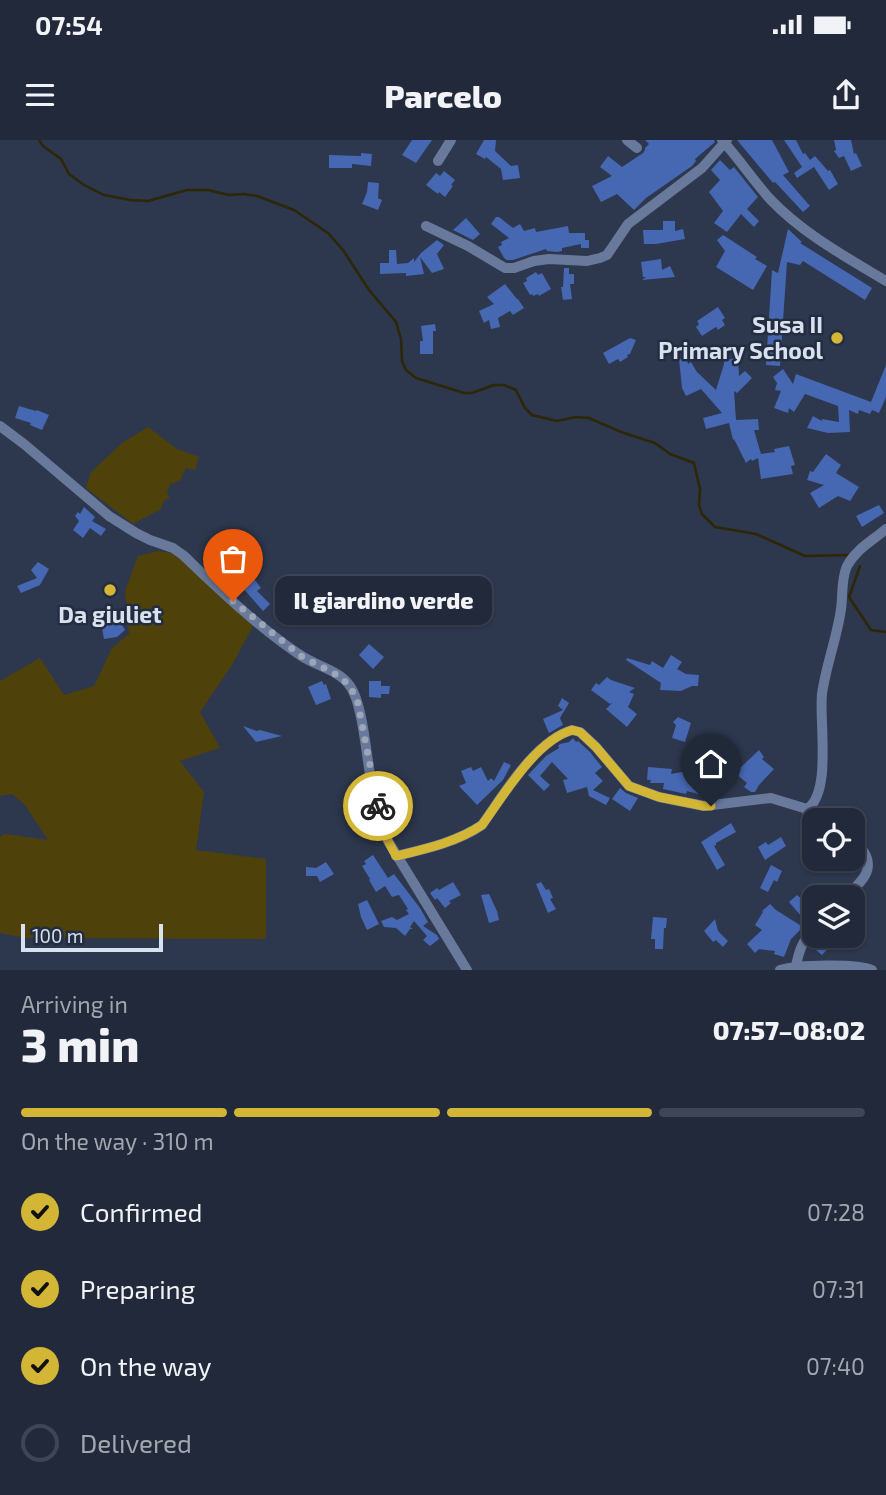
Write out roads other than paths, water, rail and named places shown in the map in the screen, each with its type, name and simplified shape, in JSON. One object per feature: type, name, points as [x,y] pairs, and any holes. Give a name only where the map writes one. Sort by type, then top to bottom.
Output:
[{"type":"street","points":[[438,162],[451,140]]},
{"type":"street","points":[[627,140],[638,148]]},
{"type":"street","points":[[426,226],[505,268],[548,259],[587,261],[600,258],[607,255],[628,224],[702,168],[724,141],[769,198],[788,216],[886,281]]},
{"type":"street","points":[[0,426],[109,516],[136,533],[173,548],[183,555],[271,633],[301,656],[339,676],[349,685],[357,699],[370,774],[388,841],[467,970]]},
{"type":"street","points":[[809,808],[814,802],[822,777],[822,690],[841,610],[844,575],[849,562],[861,547],[886,529]]},
{"type":"street","points":[[396,856],[457,838],[482,825],[533,756],[556,737],[572,730],[580,732],[596,747],[629,786],[659,797],[704,806],[771,798],[804,808]]},
{"type":"street","points":[[859,885],[867,873],[868,859],[865,853]]},
{"type":"street","points":[[796,966],[802,943]]},
{"type":"street","points":[[780,970],[796,966],[861,967],[872,970]]},
{"type":"waterway","points":[[39,140],[61,159],[69,174],[104,195],[148,201],[187,190],[208,190],[229,195],[257,196],[294,210],[328,233],[396,322],[401,339],[402,361],[406,370],[416,378],[464,393],[504,385],[516,390],[525,408],[532,415],[557,421],[576,417],[589,418],[655,443],[670,454],[694,463],[700,489],[699,505],[702,514],[715,527],[756,534],[805,556],[850,555]]},
{"type":"waterway","points":[[860,566],[849,597],[871,630],[886,632]]},
{"type":"place","name":"Susa II Primary School","points":[[837,338]]},
{"type":"place","name":"Da giuliet","points":[[110,590]]},
{"type":"place","name":"Il giardino verde","points":[[233,601]]}]
